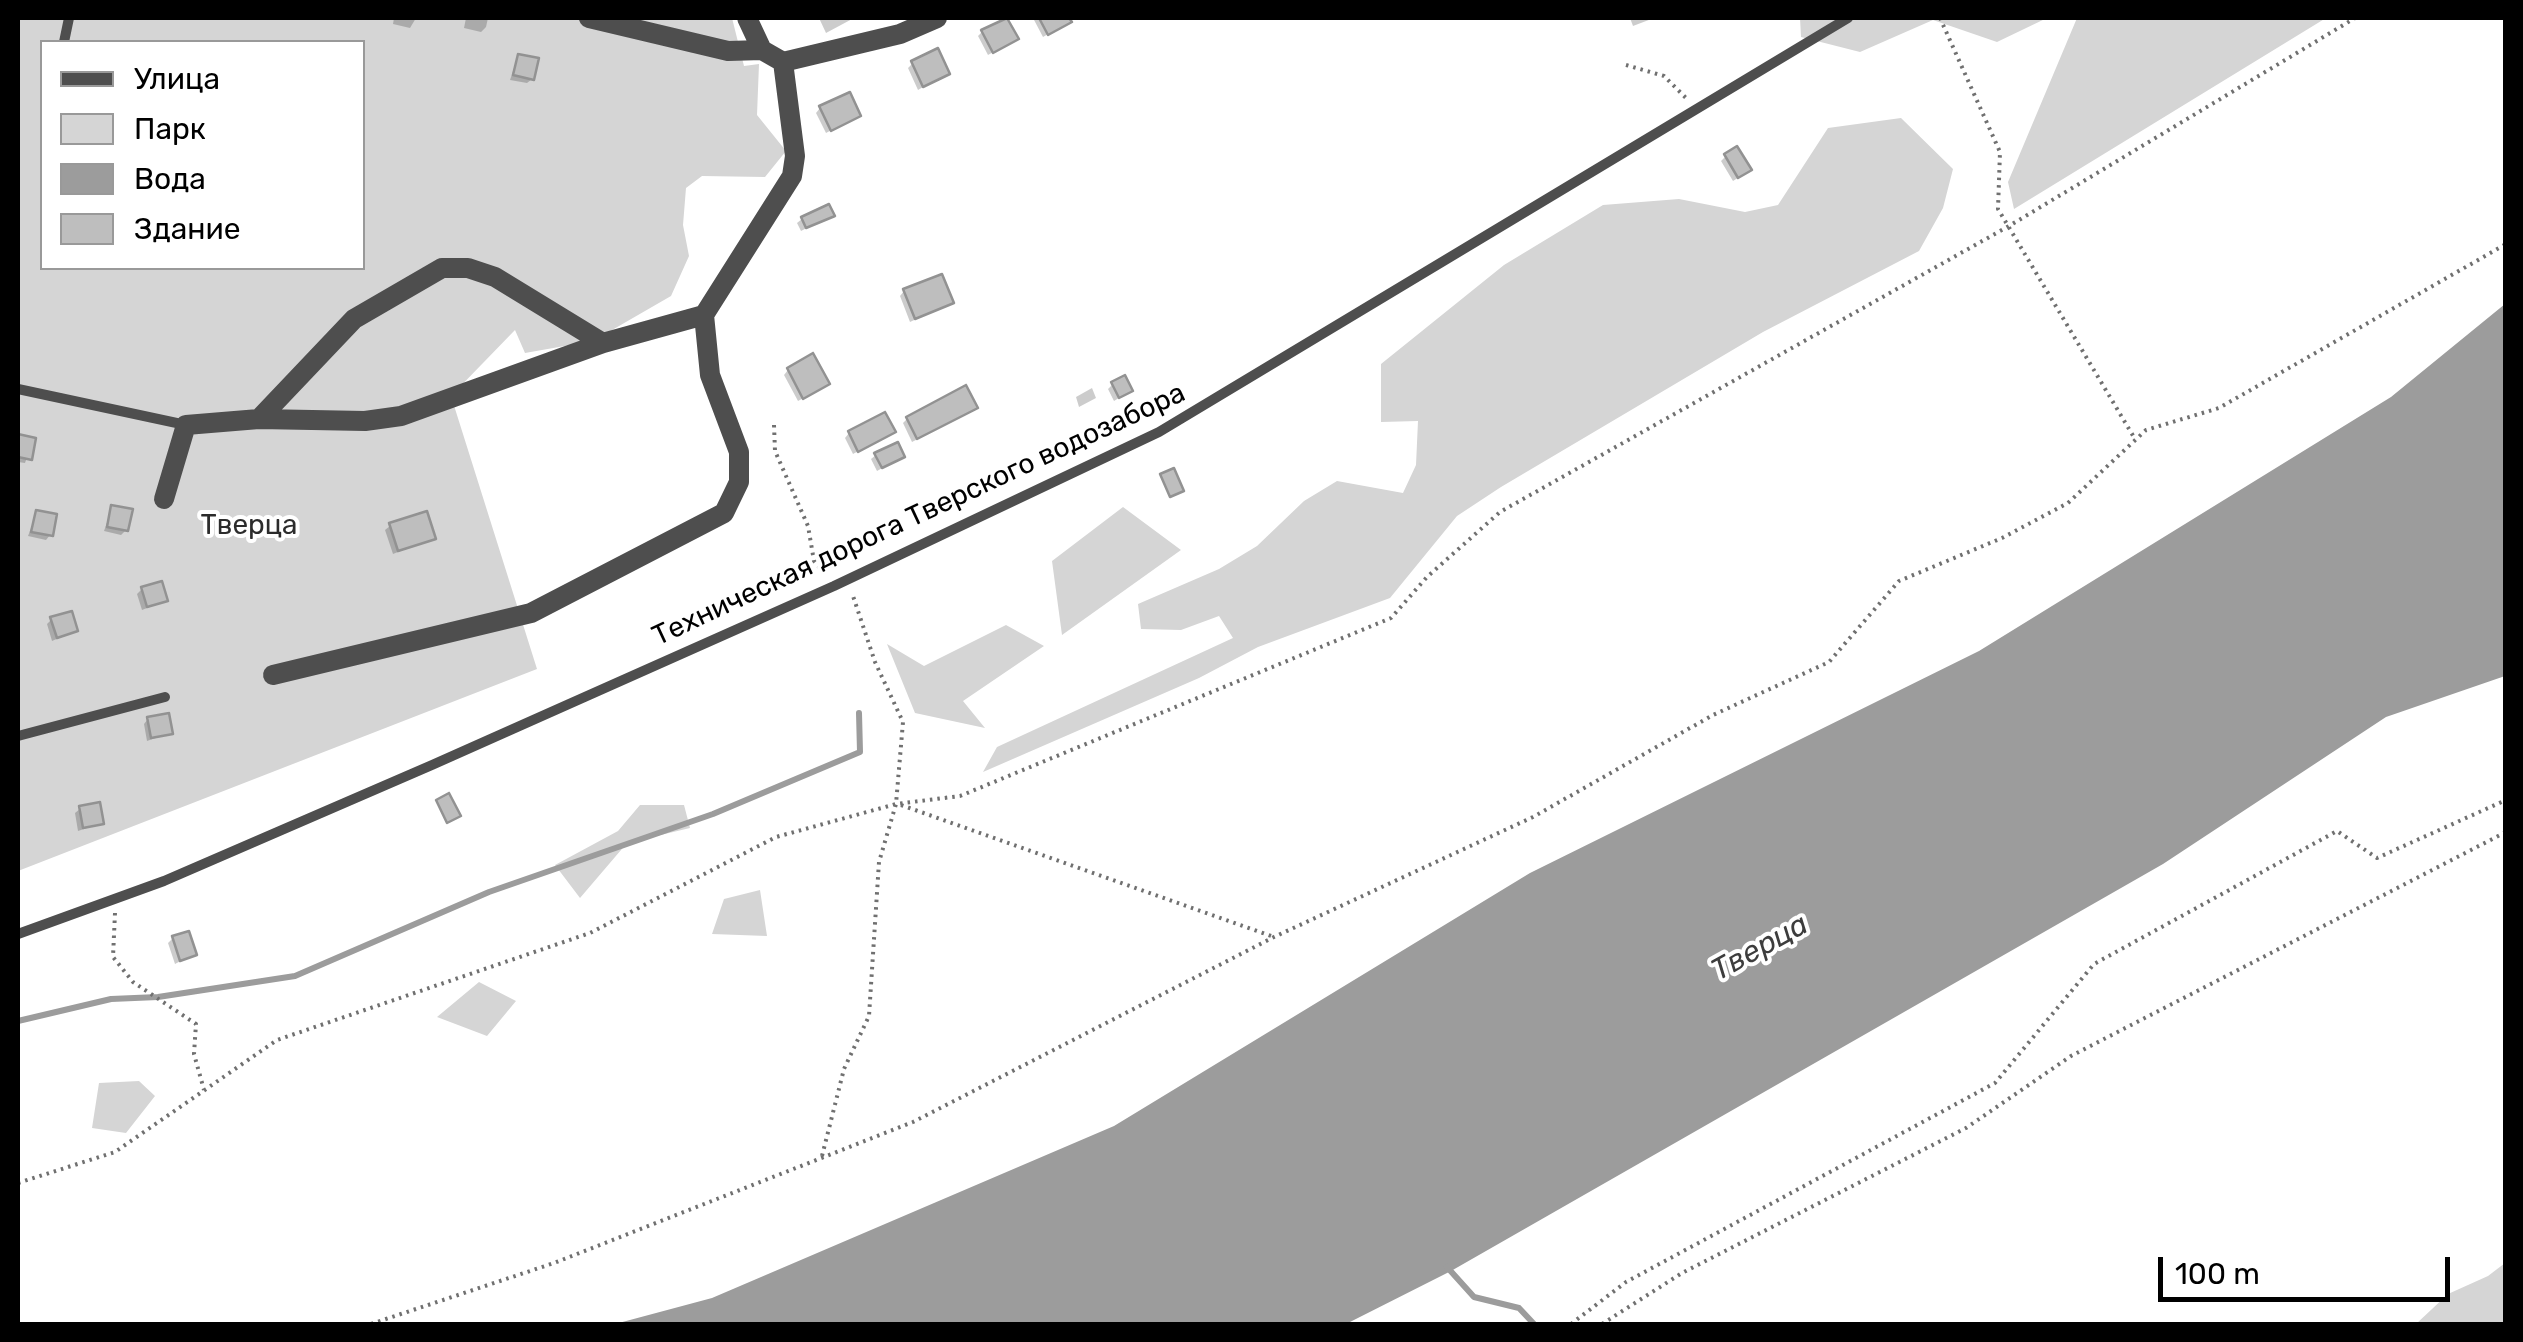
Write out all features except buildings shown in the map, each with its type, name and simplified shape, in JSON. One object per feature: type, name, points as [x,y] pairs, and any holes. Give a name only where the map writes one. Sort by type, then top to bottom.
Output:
[{"type":"street","points":[[589,18],[728,51],[762,50],[783,62],[900,34],[937,18]]},
{"type":"street","points":[[747,18],[762,50]]},
{"type":"street","points":[[272,675],[531,613],[724,513],[740,482],[739,452],[710,374],[704,315],[792,176],[796,156],[783,62]]},
{"type":"street","points":[[259,419],[354,319],[442,268],[456,266],[495,277],[603,343]]},
{"type":"street","points":[[164,499],[186,425],[259,419],[365,421],[400,416],[603,343],[704,315]]},
{"type":"lane","name":"Техническая дорога Тверского водозабора","points":[[18,934],[116,899],[834,586],[1159,432],[1848,18]]},
{"type":"lane","points":[[18,389],[186,425]]},
{"type":"lane","points":[[18,736],[165,697]]},
{"type":"path","points":[[1940,18],[2000,152],[1998,209],[2135,439]]},
{"type":"path","points":[[18,1183],[114,1152],[277,1040],[590,932],[776,837],[896,804],[960,796],[1391,618],[1427,577],[1500,512],[2009,226],[2355,18]]},
{"type":"path","points":[[1626,65],[1664,76],[1696,109]]},
{"type":"path","points":[[371,1324],[554,1264],[913,1122],[1274,937],[1532,817],[1713,715],[1829,662],[1899,581],[2002,538],[2068,503],[2146,430],[2220,408],[2506,244]]},
{"type":"path","points":[[774,426],[775,451],[808,526],[814,562],[834,586]]},
{"type":"path","points":[[821,1158],[844,1070],[869,1016],[879,862],[896,804],[903,722],[856,614],[849,578]]},
{"type":"path","points":[[1571,1324],[1626,1282],[1994,1083],[2094,964],[2338,831],[2377,858],[2506,800]]},
{"type":"path","points":[[896,804],[1274,937]]},
{"type":"path","points":[[1602,1324],[1682,1273],[1966,1128],[2071,1056],[2506,832]]},
{"type":"path","points":[[116,899],[114,957],[134,982],[196,1024],[194,1054],[204,1090]]},
{"type":"green space","name":"Тверца","points":[[18,18],[732,18],[744,66],[759,64],[757,115],[786,151],[765,177],[702,176],[686,188],[683,225],[689,256],[671,296],[593,341],[525,353],[515,330],[451,396],[537,669],[18,871]]},
{"type":"green space","points":[[1800,18],[2047,18],[1997,42],[1933,20],[1860,52],[1801,37]]},
{"type":"green space","points":[[2077,18],[2326,18],[2014,209],[2008,182]]},
{"type":"green space","points":[[1901,118],[1953,169],[1943,208],[1919,251],[1763,332],[1501,487],[1457,516],[1390,598],[1258,647],[1199,678],[983,772],[997,747],[1233,638],[1219,616],[1181,630],[1141,629],[1138,604],[1219,569],[1257,546],[1304,501],[1337,481],[1403,493],[1416,465],[1418,421],[1381,422],[1381,364],[1504,265],[1603,205],[1679,199],[1745,212],[1778,205],[1828,128]]},
{"type":"green space","points":[[1123,507],[1181,550],[1062,635],[1052,561]]},
{"type":"green space","points":[[1006,625],[1044,646],[963,701],[985,728],[915,713],[887,644],[924,666]]},
{"type":"green space","points":[[640,805],[684,805],[690,828],[627,843],[580,898],[555,865],[618,831]]},
{"type":"green space","points":[[760,890],[767,936],[712,934],[724,899]]},
{"type":"green space","points":[[479,982],[516,1001],[487,1036],[437,1017]]},
{"type":"green space","points":[[139,1081],[155,1096],[126,1133],[92,1128],[99,1083]]},
{"type":"green space","points":[[2505,1263],[2505,1324],[2416,1324],[2448,1294],[2488,1276]]},
{"type":"water","points":[[2505,304],[2505,676],[2386,717],[2163,864],[1451,1271],[1346,1324],[615,1324],[712,1298],[1114,1126],[1530,873],[1979,651],[2391,397]]},
{"type":"waterway","points":[[18,1021],[111,999],[158,997],[295,976],[489,892],[713,814],[860,752],[859,713]]},
{"type":"waterway","points":[[1447,1267],[1474,1297],[1519,1308],[1534,1324]]}]
